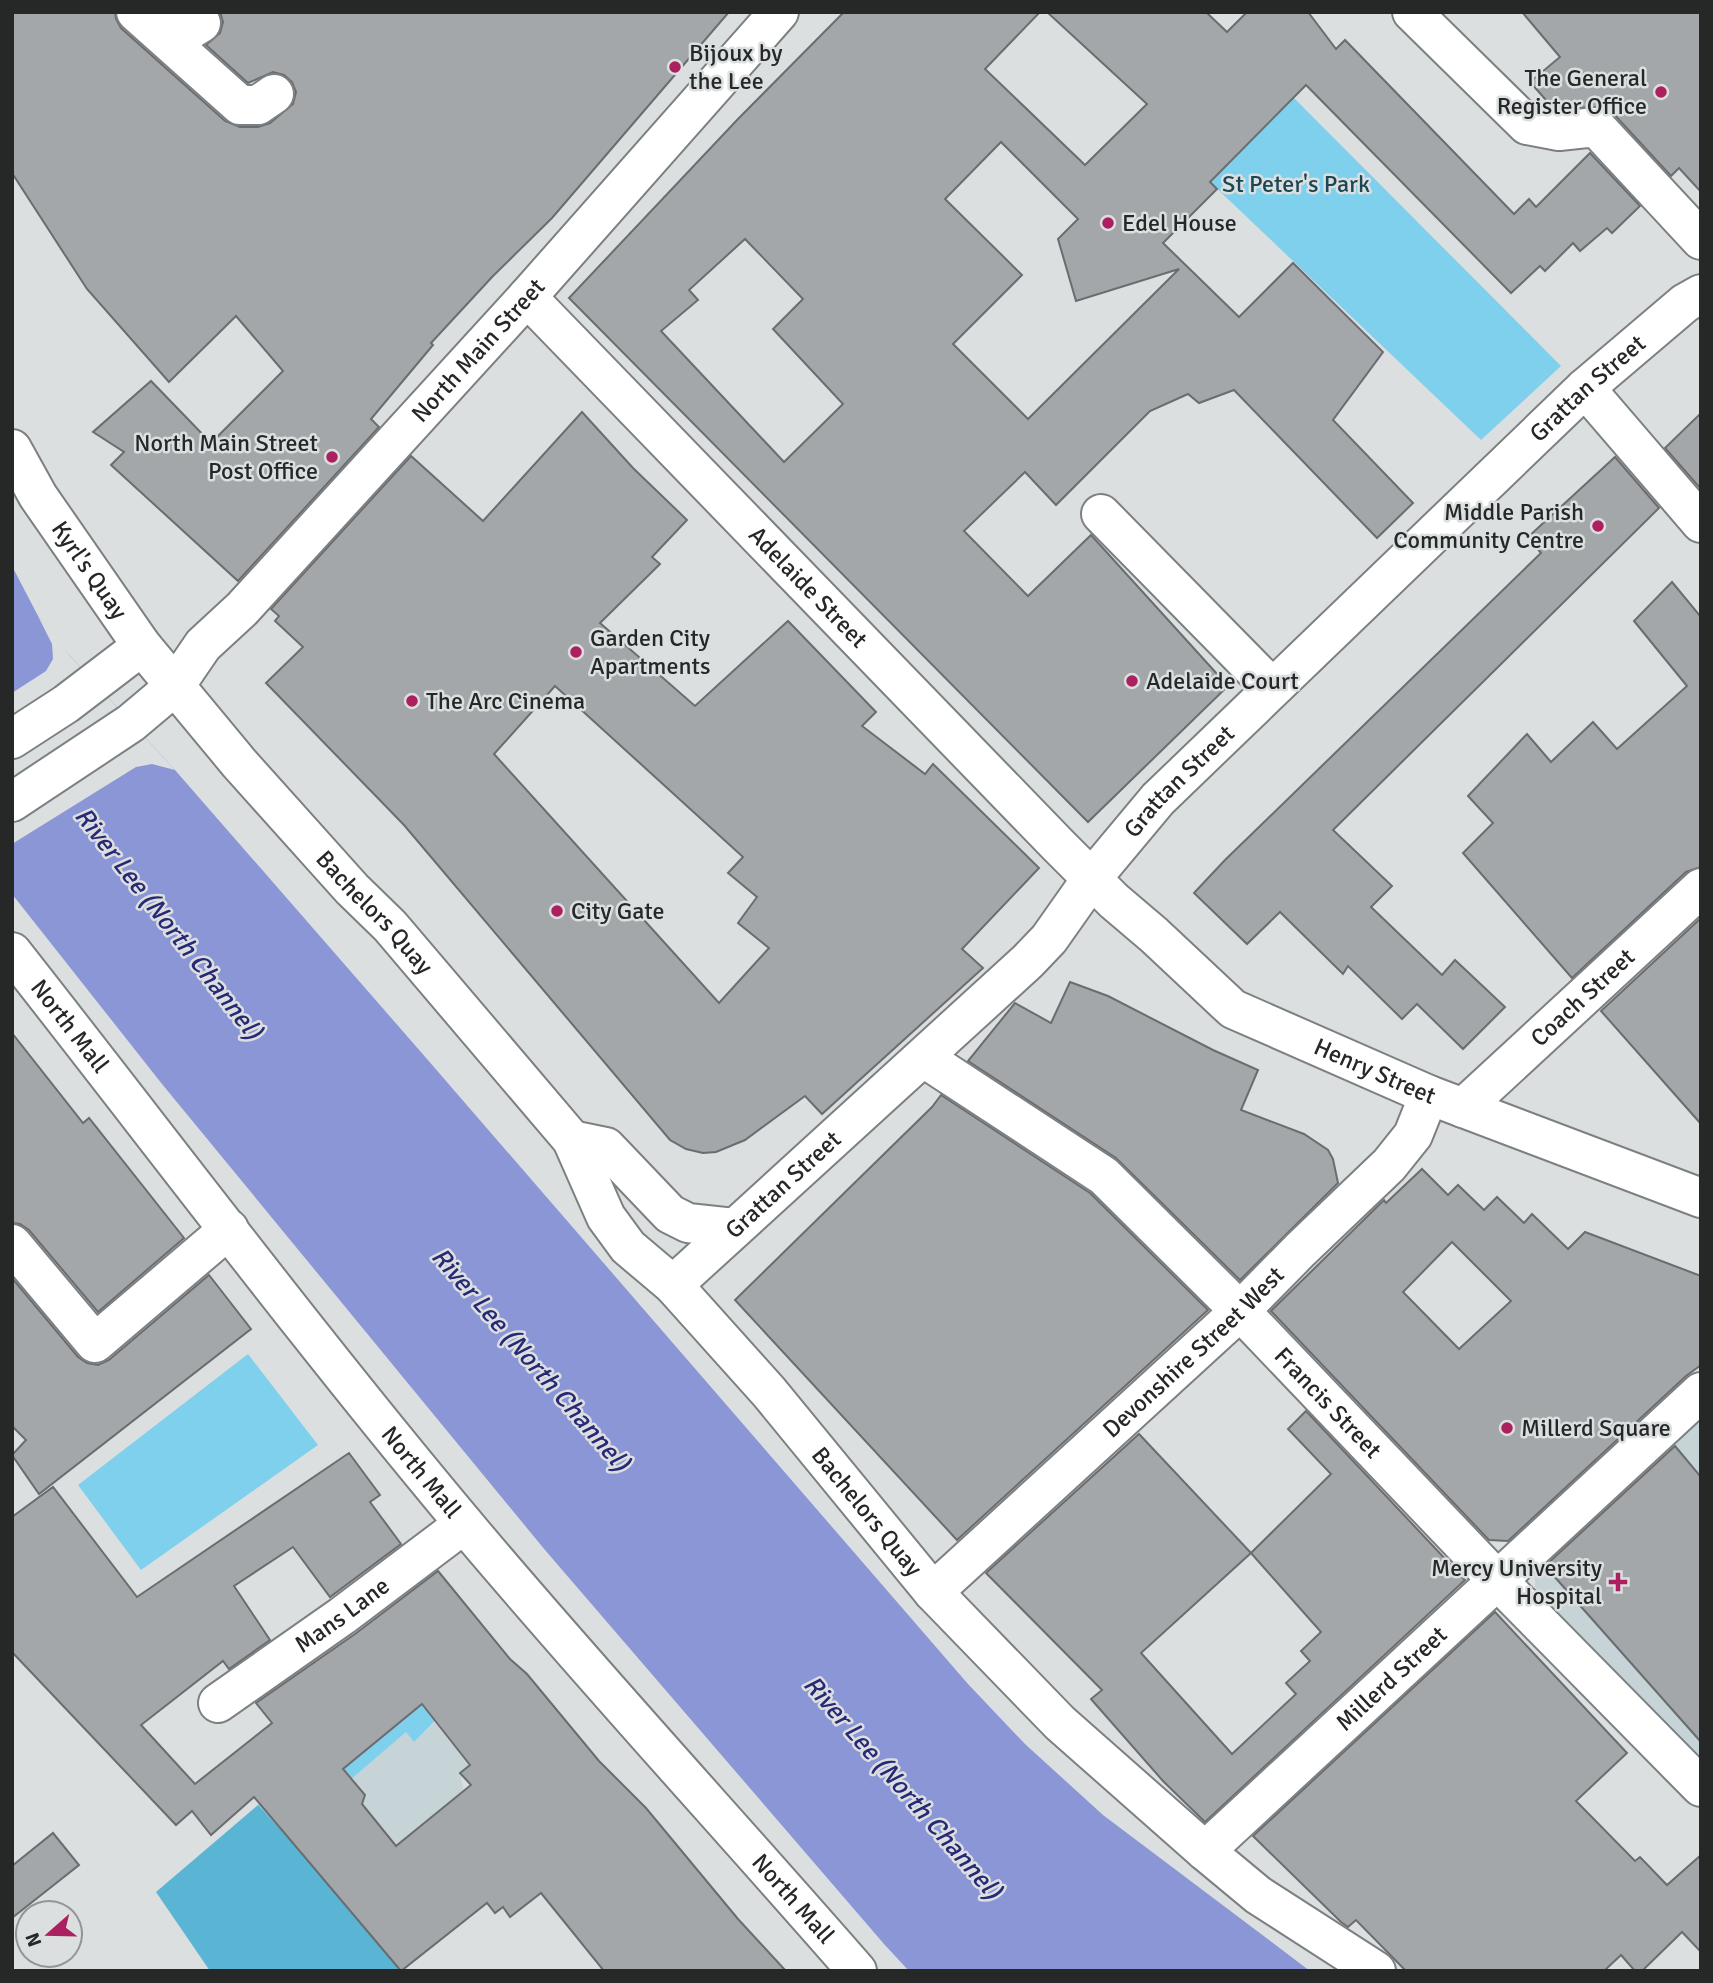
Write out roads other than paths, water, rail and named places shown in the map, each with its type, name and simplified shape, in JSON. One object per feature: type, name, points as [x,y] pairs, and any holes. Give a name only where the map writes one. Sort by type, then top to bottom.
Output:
[{"type":"street","points":[[136,12],[240,105],[258,104],[274,94]]},
{"type":"street","name":"North Main Street","points":[[12,802],[131,723],[175,686],[203,645],[242,609],[527,297],[779,12]]},
{"type":"street","points":[[1412,12],[1527,125],[1559,131],[1596,127],[1701,240]]},
{"type":"street","name":"Grattan Street","points":[[673,1285],[1012,976],[1049,939],[1092,878],[1158,799],[1272,688],[1585,387],[1685,303],[1701,294]]},
{"type":"street","name":"Adelaide Street","points":[[527,297],[1092,878]]},
{"type":"street","points":[[1585,387],[1701,523]]},
{"type":"street","name":"Kyrl's Quay","points":[[12,449],[38,496],[142,646],[175,686]]},
{"type":"street","points":[[1101,514],[1272,688]]},
{"type":"street","points":[[12,739],[66,704],[142,646]]},
{"type":"street","name":"Bachelors Quay","points":[[175,686],[239,763],[352,889],[390,926],[572,1140],[606,1217],[628,1247],[673,1285],[769,1392],[933,1591],[1060,1723],[1205,1851],[1258,1895],[1376,1971]]},
{"type":"street","name":"Henry Street","points":[[1092,878],[1233,1009],[1446,1102],[1701,1198]]},
{"type":"street","name":"Coach Street","points":[[1446,1102],[1701,888]]},
{"type":"street","name":"North Mall","points":[[12,952],[464,1524],[566,1644],[857,1971]]},
{"type":"street","name":"Francis Street","points":[[924,1058],[1104,1175],[1240,1311],[1497,1580],[1701,1787]]},
{"type":"street","name":"Devonshire Street West","points":[[933,1591],[1240,1311],[1404,1149],[1413,1135],[1446,1102]]},
{"type":"street","points":[[572,1140],[606,1147],[670,1214],[688,1223],[734,1228]]},
{"type":"street","points":[[12,1244],[95,1343],[229,1228]]},
{"type":"street","name":"Millerd Street","points":[[1205,1851],[1701,1392]]},
{"type":"street","name":"Mans Lane","points":[[218,1703],[342,1616],[464,1524]]},
{"type":"water","name":"River Lee (North Channel)","points":[[12,566],[37,614],[60,645],[175,770],[968,1684],[1025,1744],[1103,1815],[1310,1971],[909,1971],[884,1944],[545,1550],[162,1084],[12,894]]},
{"type":"place","name":"Bijoux by the Lee","points":[[675,67]]},
{"type":"place","name":"The General Register Office","points":[[1661,92]]},
{"type":"place","name":"Edel House","points":[[1108,223]]},
{"type":"place","name":"North Main Street Post Office","points":[[332,457]]},
{"type":"place","name":"Middle Parish Community Centre","points":[[1598,526]]},
{"type":"place","name":"Garden City Apartments","points":[[576,652]]},
{"type":"place","name":"Adelaide Court","points":[[1132,681]]},
{"type":"place","name":"The Arc Cinema","points":[[412,701]]},
{"type":"place","name":"City Gate","points":[[557,911]]},
{"type":"place","name":"Millerd Square","points":[[1507,1428]]},
{"type":"place","name":"Mercy University Hospital","points":[[1618,1582]]},
{"type":"park label","name":"St Peter's Park","points":[[1296,184]]}]
